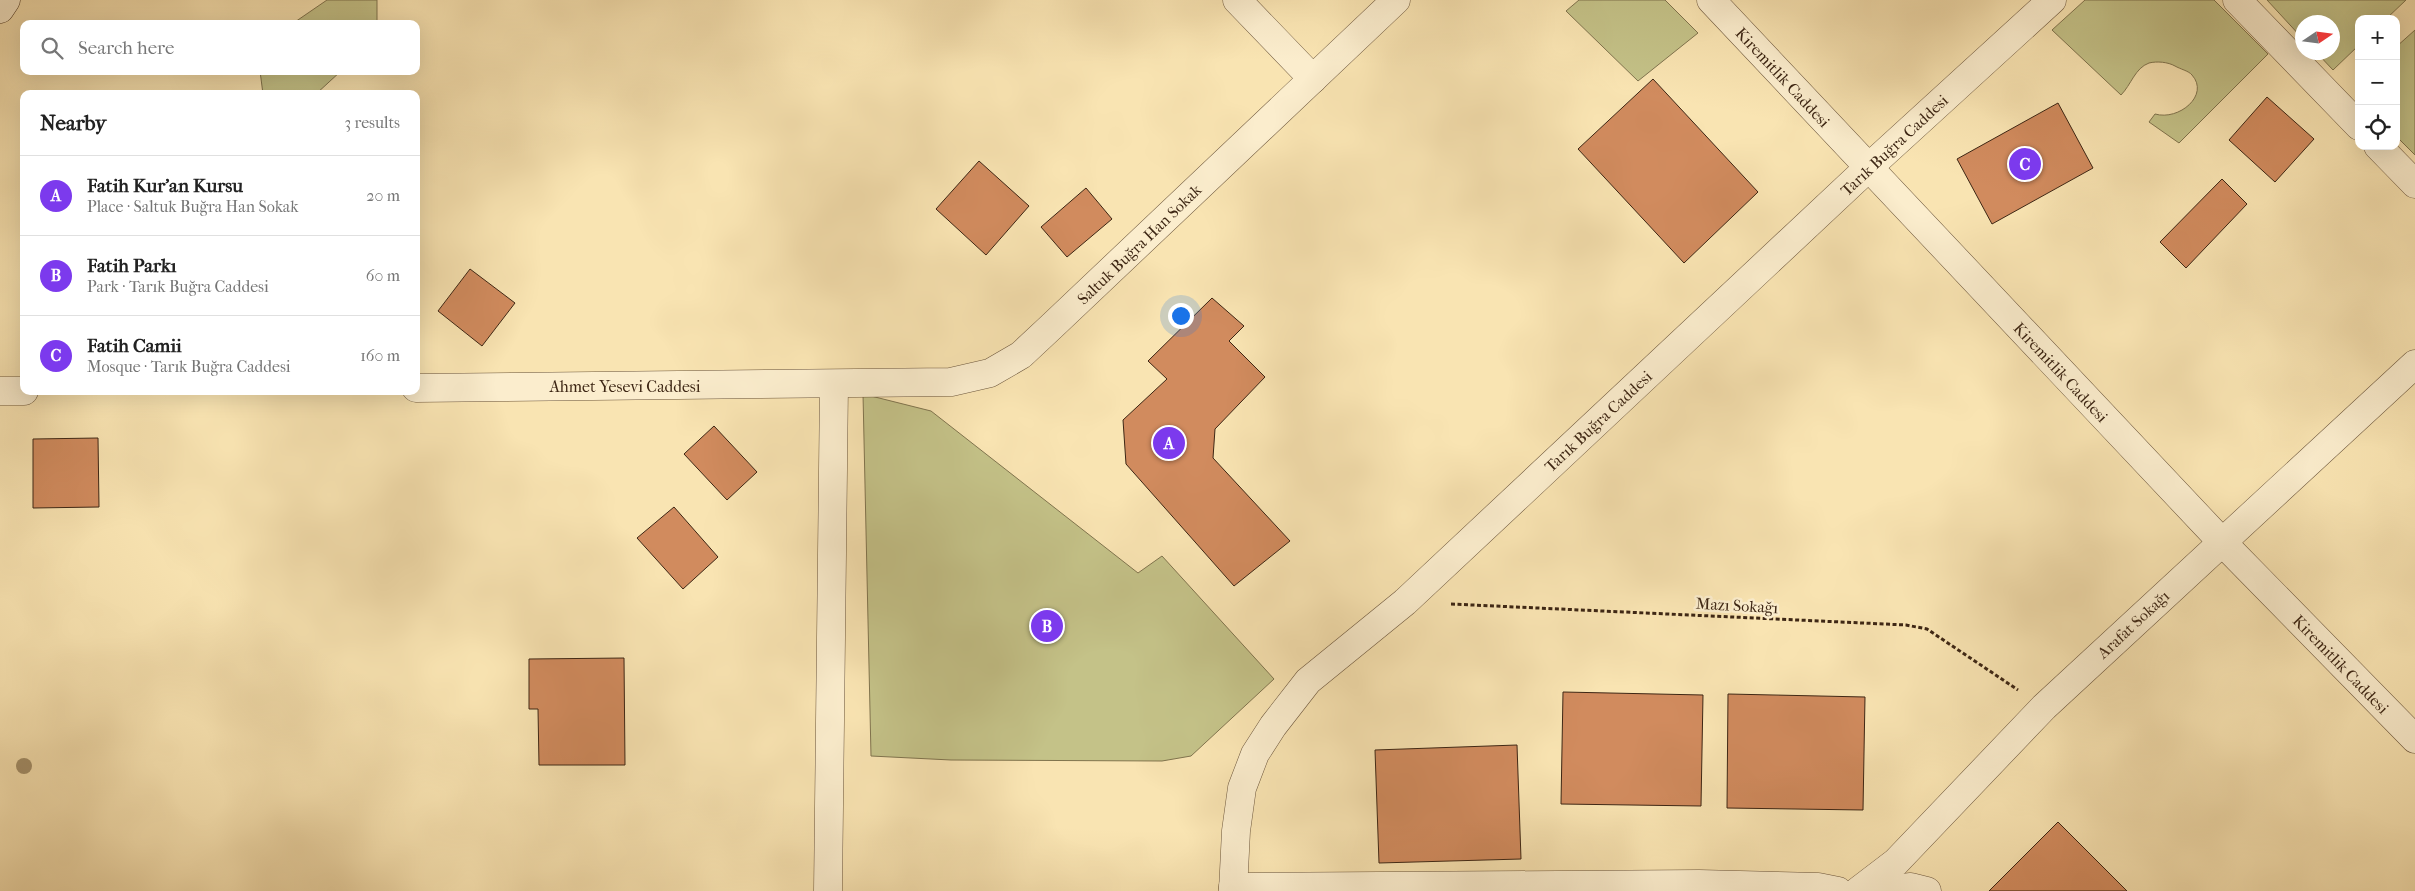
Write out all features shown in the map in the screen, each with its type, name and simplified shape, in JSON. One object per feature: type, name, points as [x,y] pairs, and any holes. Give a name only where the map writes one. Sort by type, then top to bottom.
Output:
[{"type":"street","points":[[0,9],[6,0]]},
{"type":"street","points":[[1237,0],[1313,79]]},
{"type":"street","name":"Saltuk Buğra Han Sokak","points":[[834,385],[951,382],[990,373],[1021,355],[1396,0]]},
{"type":"street","name":"Kiremitlik Caddesi","points":[[1711,0],[2222,542],[2415,739]]},
{"type":"street","name":"Tarık Buğra Caddesi","points":[[1233,889],[1236,831],[1242,788],[1255,754],[1273,726],[1308,681],[1405,602],[1868,168],[2052,0]]},
{"type":"street","points":[[2237,0],[2355,122]]},
{"type":"street","points":[[2382,150],[2415,184]]},
{"type":"street","name":"Arafat Sokağı","points":[[1858,891],[1896,862],[2044,707],[2415,364]]},
{"type":"street","points":[[828,891],[834,385]]},
{"type":"street","name":"Ahmet Yesevi Caddesi","points":[[420,388],[834,385]]},
{"type":"street","points":[[0,391],[20,390]]},
{"type":"street","points":[[1233,889],[1699,884],[1818,887],[1838,891]]},
{"type":"street","points":[[1879,891],[1911,887],[1927,891]]},
{"type":"path","name":"Mazı Sokağı","points":[[1405,602],[1906,625],[1927,629],[2044,707]]},
{"type":"shaded area","points":[[327,0],[377,0],[377,20],[298,20]]},
{"type":"shaded area","points":[[1579,0],[1665,0],[1698,33],[1638,81],[1566,11]]},
{"type":"shaded area","points":[[2085,0],[2214,0],[2268,54],[2179,143],[2149,122],[2155,114],[2173,114],[2189,105],[2195,98],[2197,91],[2197,83],[2192,75],[2169,64],[2149,63],[2140,69],[2121,95],[2052,30]]},
{"type":"shaded area","points":[[2267,0],[2406,0],[2390,15],[2355,15],[2355,49],[2333,70],[2324,60],[2340,60],[2340,15],[2295,15],[2295,30]]},
{"type":"shaded area","points":[[2415,30],[2415,155],[2400,140],[2400,43]]},
{"type":"shaded area","points":[[261,75],[337,75],[320,90],[262,90]]},
{"type":"shaded area","points":[[863,394],[931,411],[1138,573],[1162,556],[1274,679],[1191,756],[1162,761],[951,760],[871,756]]},
{"type":"building","points":[[1653,79],[1758,192],[1684,263],[1578,149]]},
{"type":"building","points":[[2267,97],[2314,139],[2275,182],[2229,140]]},
{"type":"building","points":[[2058,103],[2093,168],[1992,224],[1957,159]]},
{"type":"building","points":[[979,161],[1029,206],[986,255],[936,209]]},
{"type":"building","points":[[2222,179],[2247,204],[2186,268],[2160,242]]},
{"type":"building","points":[[1086,188],[1112,219],[1067,257],[1041,227]]},
{"type":"building","points":[[470,269],[515,303],[482,346],[438,311]]},
{"type":"building","points":[[1212,298],[1244,326],[1229,341],[1265,377],[1215,429],[1213,458],[1290,541],[1234,586],[1126,464],[1123,420],[1167,379],[1148,361]]},
{"type":"building","points":[[714,426],[757,472],[727,500],[684,454]]},
{"type":"building","points":[[98,438],[99,507],[33,508],[33,439]]},
{"type":"building","points":[[674,507],[718,557],[683,589],[637,538]]},
{"type":"building","points":[[624,658],[625,765],[539,765],[538,709],[529,709],[529,659]]},
{"type":"building","points":[[1563,692],[1703,695],[1701,806],[1561,804]]},
{"type":"building","points":[[1728,694],[1865,697],[1863,810],[1727,808]]},
{"type":"building","points":[[1517,745],[1521,859],[1379,863],[1375,750]]},
{"type":"building","points":[[2058,822],[2127,891],[1989,891]]},
{"type":"place","name":"Fatih Camii","points":[[2025,164]]},
{"type":"place","name":"Fatih Kur'an Kursu","points":[[1169,443]]},
{"type":"place","name":"Fatih Parkı","points":[[1047,626]]}]
